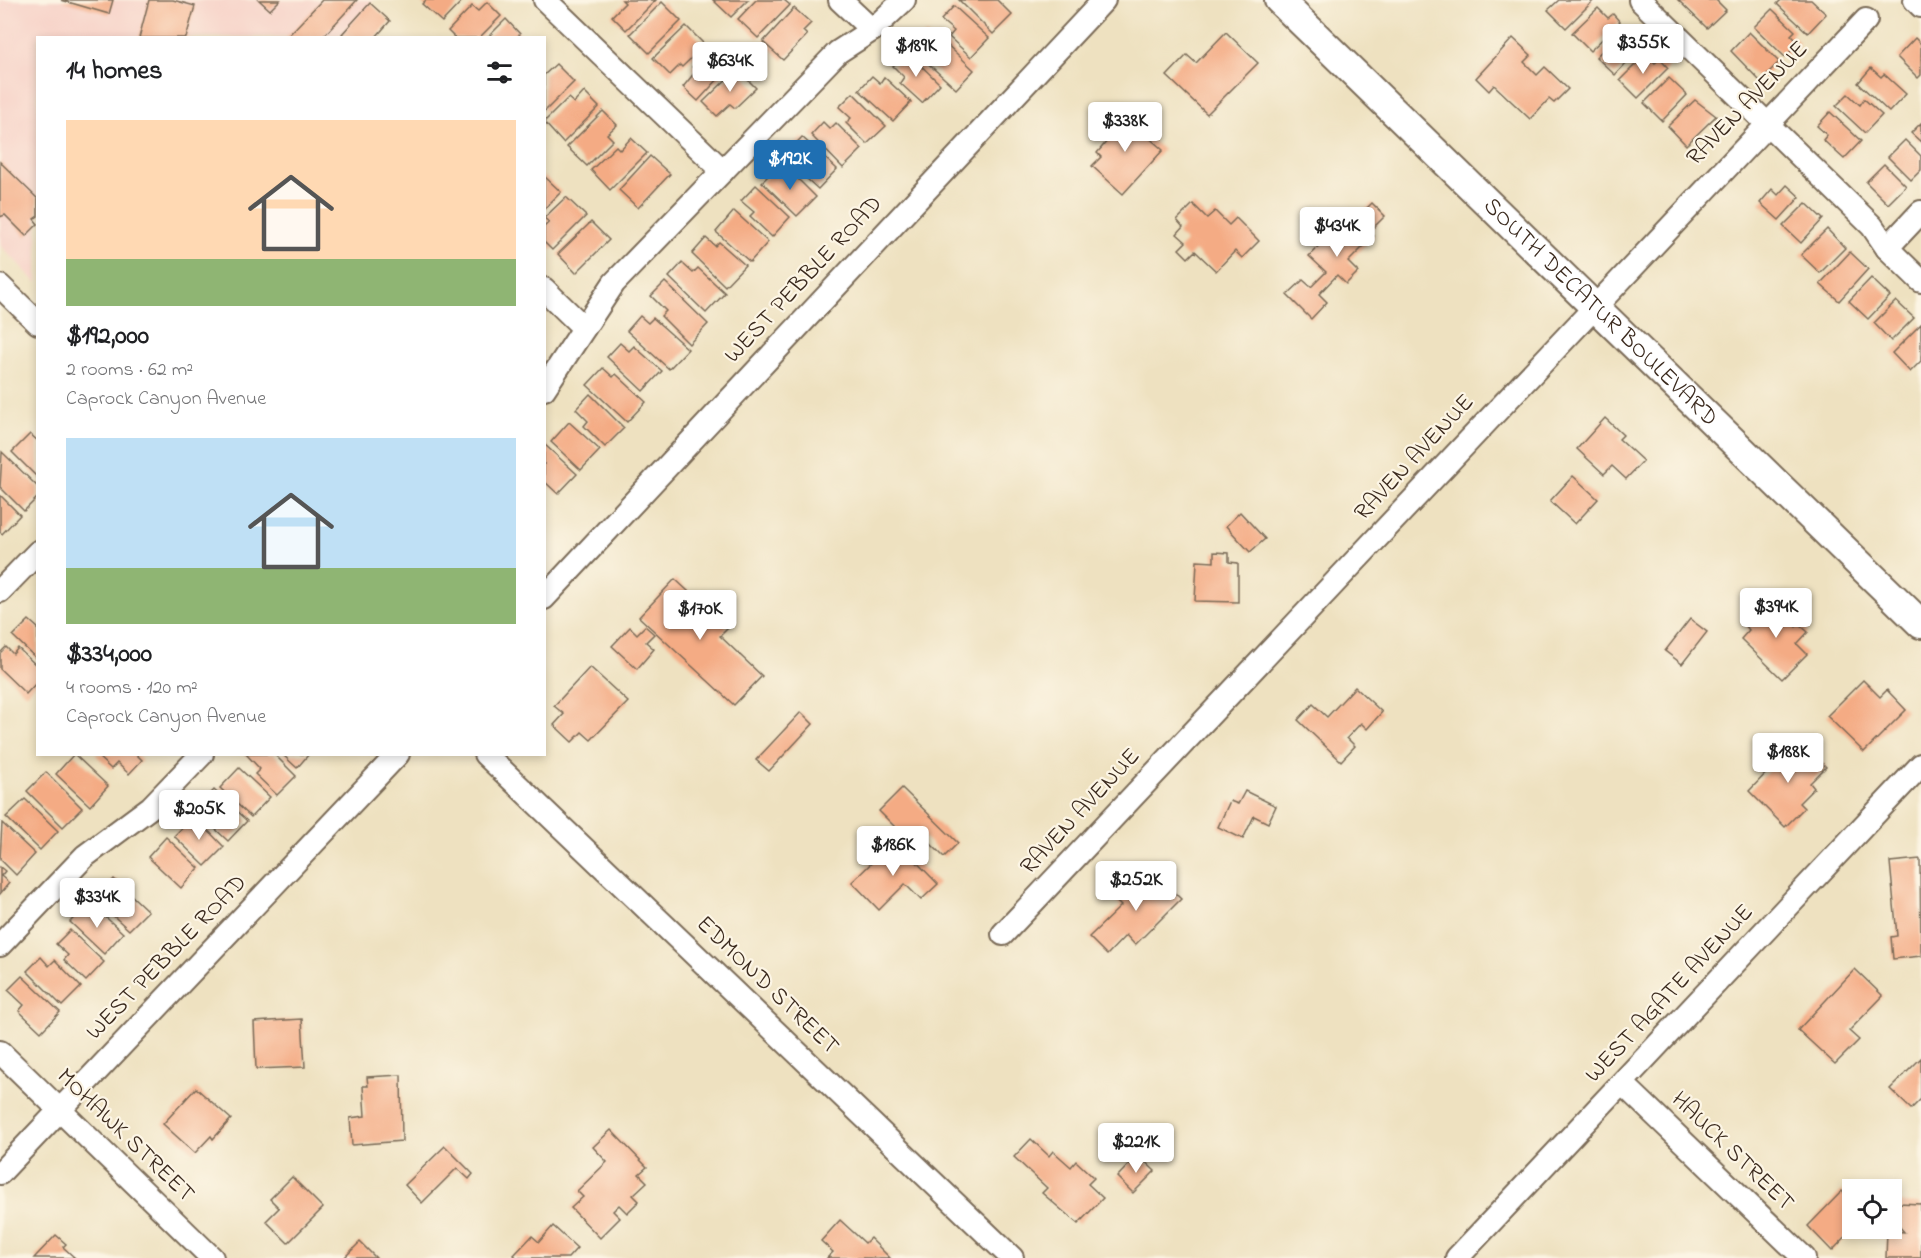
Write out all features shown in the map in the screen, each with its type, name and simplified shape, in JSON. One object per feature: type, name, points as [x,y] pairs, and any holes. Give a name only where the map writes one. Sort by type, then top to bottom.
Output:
[{"type":"main road","name":"SOUTH DECATUR BOULEVARD","points":[[1279,0],[1921,624]]},
{"type":"street","points":[[545,0],[723,171]]},
{"type":"street","points":[[840,0],[872,30]]},
{"type":"street","points":[[546,386],[614,283],[838,52],[872,30],[904,0]]},
{"type":"street","name":"WEST PEBBLE ROAD","points":[[546,596],[1104,0]]},
{"type":"street","points":[[1640,0],[1872,226],[1887,248],[1921,281]]},
{"type":"street","points":[[1914,0],[1921,6]]},
{"type":"street","name":"RAVEN AVENUE","points":[[1003,934],[1866,20]]},
{"type":"street","points":[[1887,248],[1921,212]]},
{"type":"street","points":[[0,286],[36,321]]},
{"type":"street","points":[[546,291],[584,328]]},
{"type":"street","points":[[0,591],[36,554]]},
{"type":"street","points":[[0,945],[85,856],[150,807],[200,756]]},
{"type":"street","name":"WEST PEBBLE ROAD","points":[[0,1173],[396,756]]},
{"type":"street","name":"EDMOND STREET","points":[[487,756],[1011,1258]]},
{"type":"street","name":"WEST AGATE AVENUE","points":[[1457,1258],[1921,765]]},
{"type":"street","name":"MOHAWK STREET","points":[[0,1052],[212,1258]]},
{"type":"street","name":"HAUCK STREET","points":[[1623,1084],[1804,1258]]},
{"type":"shaded area","points":[[0,0],[373,0],[340,36],[36,36],[36,282],[0,245]]},
{"type":"building","points":[[61,0],[113,0],[109,14]]},
{"type":"building","points":[[149,0],[173,0],[195,6],[187,36],[140,36]]},
{"type":"building","points":[[259,0],[280,0],[270,10]]},
{"type":"building","points":[[322,0],[357,0],[324,36],[288,36]]},
{"type":"building","points":[[426,0],[463,0],[442,22],[422,4]]},
{"type":"building","points":[[622,0],[656,0],[626,30],[612,16],[625,3]]},
{"type":"building","points":[[713,0],[748,0],[731,17]]},
{"type":"building","points":[[756,0],[784,0],[790,5],[758,38],[738,19]]},
{"type":"building","points":[[959,0],[997,0],[1012,15],[993,34]]},
{"type":"building","points":[[1559,0],[1594,0],[1566,28],[1548,10]]},
{"type":"building","points":[[1678,0],[1716,0],[1726,10],[1707,28]]},
{"type":"building","points":[[1781,0],[1811,0],[1826,14],[1808,33],[1777,4]]},
{"type":"building","points":[[487,2],[501,16],[481,36],[453,36],[448,31],[472,6],[478,11]]},
{"type":"building","points":[[662,2],[681,21],[649,53],[630,34]]},
{"type":"building","points":[[370,3],[390,21],[377,36],[344,36],[342,34]]},
{"type":"building","points":[[954,6],[989,38],[971,57],[949,37],[954,31],[941,20]]},
{"type":"building","points":[[794,8],[811,23],[803,31],[807,35],[783,60],[763,42]]},
{"type":"building","points":[[1598,8],[1608,18],[1613,14],[1620,22],[1590,51],[1572,33]]},
{"type":"building","points":[[1772,9],[1795,31],[1791,35],[1799,43],[1785,57],[1754,27]]},
{"type":"building","points":[[506,19],[520,34],[518,36],[489,36]]},
{"type":"building","points":[[686,26],[705,45],[670,75],[653,58]]},
{"type":"building","points":[[1625,27],[1634,36],[1630,39],[1640,48],[1615,75],[1596,57]]},
{"type":"building","points":[[1226,32],[1258,63],[1207,114],[1167,76],[1187,55],[1196,63]]},
{"type":"building","points":[[1749,32],[1779,62],[1760,81],[1731,51]]},
{"type":"building","points":[[926,34],[934,41],[938,36],[974,70],[956,89],[912,49]]},
{"type":"building","points":[[1513,38],[1531,55],[1524,62],[1537,75],[1545,67],[1568,89],[1554,103],[1549,99],[1530,119],[1494,85],[1489,91],[1476,78]]},
{"type":"building","points":[[1915,38],[1921,44],[1921,75],[1918,78],[1897,57]]},
{"type":"building","points":[[711,46],[732,64],[698,101],[683,87],[696,71],[692,67]]},
{"type":"building","points":[[907,52],[940,84],[922,103],[900,83],[904,77],[893,66]]},
{"type":"building","points":[[1646,54],[1655,63],[1660,59],[1668,68],[1638,98],[1620,80]]},
{"type":"building","points":[[556,64],[574,82],[546,110],[546,73]]},
{"type":"building","points":[[1871,68],[1881,77],[1884,74],[1906,94],[1889,112],[1858,83]]},
{"type":"building","points":[[737,69],[756,88],[735,108],[730,104],[717,116],[703,102]]},
{"type":"building","points":[[872,76],[880,83],[884,77],[911,102],[893,121],[859,90]]},
{"type":"building","points":[[1669,78],[1687,95],[1662,121],[1644,103]]},
{"type":"building","points":[[584,92],[599,107],[563,143],[546,124],[546,120],[568,98],[574,103]]},
{"type":"building","points":[[853,93],[886,126],[867,144],[846,123],[851,118],[839,107]]},
{"type":"building","points":[[1848,94],[1860,105],[1864,99],[1882,115],[1865,133],[1836,106]]},
{"type":"building","points":[[1695,100],[1716,116],[1686,145],[1668,126]]},
{"type":"building","points":[[603,111],[617,125],[607,134],[613,140],[587,166],[567,147]]},
{"type":"building","points":[[1120,112],[1163,150],[1123,194],[1092,166],[1101,157],[1097,153],[1108,140],[1101,133]]},
{"type":"building","points":[[1830,112],[1861,141],[1844,159],[1823,140],[1827,135],[1817,126]]},
{"type":"building","points":[[823,122],[830,129],[836,123],[862,149],[843,168],[811,135]]},
{"type":"building","points":[[1921,123],[1921,142],[1911,133]]},
{"type":"building","points":[[802,137],[837,169],[818,189],[795,168],[799,164],[787,153]]},
{"type":"building","points":[[631,138],[647,153],[610,190],[591,170],[616,146],[620,150]]},
{"type":"building","points":[[1905,140],[1921,156],[1921,170],[1911,180],[1888,157]]},
{"type":"building","points":[[650,156],[670,174],[638,208],[619,190]]},
{"type":"building","points":[[0,162],[36,197],[36,218],[34,219],[36,226],[26,236],[5,215],[0,217]]},
{"type":"building","points":[[1884,164],[1906,186],[1888,204],[1866,182]]},
{"type":"building","points":[[776,168],[785,177],[790,171],[816,197],[797,216],[762,182]]},
{"type":"building","points":[[546,178],[561,192],[546,207]]},
{"type":"building","points":[[756,185],[790,217],[772,237],[750,216],[754,212],[741,201]]},
{"type":"building","points":[[1787,185],[1800,197],[1779,220],[1760,203],[1772,189],[1778,195]]},
{"type":"building","points":[[566,197],[586,216],[552,250],[546,244],[546,225],[549,222],[546,216]]},
{"type":"building","points":[[1372,203],[1385,216],[1370,231],[1374,236],[1348,262],[1358,272],[1346,284],[1337,275],[1319,294],[1327,302],[1311,319],[1287,295],[1303,280],[1311,287],[1326,272],[1309,256],[1351,212],[1357,218]]},
{"type":"building","points":[[1806,203],[1823,219],[1801,243],[1783,226]]},
{"type":"building","points":[[1193,204],[1207,218],[1215,211],[1229,225],[1236,218],[1259,241],[1242,258],[1235,251],[1216,271],[1195,251],[1188,258],[1179,249],[1186,242],[1177,234],[1183,227],[1177,220]]},
{"type":"building","points":[[734,211],[768,242],[750,262],[716,232]]},
{"type":"building","points":[[591,222],[609,240],[576,273],[558,254]]},
{"type":"building","points":[[1827,229],[1845,248],[1820,273],[1801,255]]},
{"type":"building","points":[[706,238],[715,246],[719,242],[745,265],[725,286],[692,254]]},
{"type":"building","points":[[1850,252],[1868,269],[1839,301],[1820,284]]},
{"type":"building","points":[[682,263],[693,273],[698,268],[725,293],[706,313],[669,277]]},
{"type":"building","points":[[1871,278],[1890,296],[1868,319],[1849,301]]},
{"type":"building","points":[[665,282],[708,324],[689,344],[661,316],[666,311],[651,296]]},
{"type":"building","points":[[1896,301],[1914,318],[1891,341],[1874,323]]},
{"type":"building","points":[[640,316],[648,323],[653,318],[688,349],[669,369],[627,331]]},
{"type":"building","points":[[1921,324],[1921,361],[1910,372],[1892,353]]},
{"type":"building","points":[[620,343],[629,351],[634,346],[662,371],[643,391],[607,357]]},
{"type":"building","points":[[603,368],[613,377],[616,374],[646,402],[627,422],[587,385]]},
{"type":"building","points":[[590,394],[624,428],[605,447],[584,426],[588,421],[576,409]]},
{"type":"building","points":[[1605,418],[1623,435],[1619,439],[1643,461],[1626,479],[1612,466],[1604,474],[1577,449]]},
{"type":"building","points":[[569,422],[600,450],[581,470],[551,442]]},
{"type":"building","points":[[30,434],[36,439],[36,476],[12,452]]},
{"type":"building","points":[[546,446],[577,474],[558,494],[546,483]]},
{"type":"building","points":[[2,452],[36,485],[36,499],[24,511],[0,487]]},
{"type":"building","points":[[1573,476],[1598,499],[1575,524],[1550,501]]},
{"type":"building","points":[[0,495],[20,515],[2,534],[0,532]]},
{"type":"building","points":[[1240,512],[1265,539],[1250,552],[1226,526]]},
{"type":"building","points":[[1214,552],[1229,553],[1229,562],[1238,563],[1238,602],[1195,601],[1197,561],[1214,562]]},
{"type":"building","points":[[675,579],[728,628],[720,636],[762,676],[734,705],[639,617]]},
{"type":"building","points":[[1773,599],[1796,627],[1799,624],[1808,632],[1797,644],[1807,654],[1782,679],[1741,639],[1749,630],[1746,626]]},
{"type":"building","points":[[1690,619],[1707,632],[1682,664],[1665,651]]},
{"type":"building","points":[[29,620],[36,626],[36,658],[13,636]]},
{"type":"building","points":[[645,626],[654,634],[646,642],[654,649],[637,669],[612,646],[630,627],[637,634]]},
{"type":"building","points":[[6,647],[13,654],[18,648],[36,665],[36,683],[26,694],[0,669],[0,653]]},
{"type":"building","points":[[590,667],[628,702],[591,740],[582,732],[572,742],[554,725],[564,714],[554,706]]},
{"type":"building","points":[[1863,680],[1880,697],[1887,690],[1906,710],[1864,752],[1827,716]]},
{"type":"building","points":[[1355,687],[1382,712],[1367,729],[1361,723],[1347,738],[1355,746],[1341,761],[1298,720],[1313,704],[1327,717]]},
{"type":"building","points":[[801,712],[813,724],[769,771],[756,760]]},
{"type":"building","points":[[1794,744],[1804,754],[1808,749],[1826,767],[1810,783],[1814,788],[1799,803],[1804,808],[1785,827],[1749,791]]},
{"type":"building","points":[[72,756],[76,756],[108,786],[90,806],[56,774]]},
{"type":"building","points":[[97,756],[138,756],[142,760],[129,774],[117,763],[111,769]]},
{"type":"building","points":[[248,756],[276,756],[296,776],[277,795],[255,774],[260,769]]},
{"type":"building","points":[[284,756],[307,756],[297,768]]},
{"type":"building","points":[[239,768],[270,797],[251,817],[220,788]]},
{"type":"building","points":[[46,772],[82,808],[63,827],[27,791]]},
{"type":"building","points":[[902,788],[958,843],[944,857],[920,833],[911,843],[879,811]]},
{"type":"building","points":[[214,790],[247,821],[228,841],[195,810]]},
{"type":"building","points":[[1245,791],[1276,806],[1268,823],[1254,816],[1243,839],[1218,827],[1230,801],[1238,804]]},
{"type":"building","points":[[25,799],[58,831],[40,850],[6,817]]},
{"type":"building","points":[[194,816],[224,847],[205,866],[174,836]]},
{"type":"building","points":[[2,823],[35,854],[16,875],[0,859]]},
{"type":"building","points":[[166,837],[199,868],[181,888],[148,857]]},
{"type":"building","points":[[895,840],[938,884],[921,900],[905,884],[879,910],[852,882]]},
{"type":"building","points":[[1920,859],[1921,956],[1893,959],[1891,937],[1897,936],[1890,862]]},
{"type":"building","points":[[0,867],[5,871],[1,876],[9,883],[0,894]]},
{"type":"building","points":[[1150,869],[1181,899],[1135,945],[1126,935],[1107,955],[1089,937],[1121,906],[1116,901]]},
{"type":"building","points":[[114,879],[148,911],[129,930],[95,899]]},
{"type":"building","points":[[86,905],[94,914],[98,910],[123,933],[104,954],[70,922]]},
{"type":"building","points":[[70,930],[104,962],[86,981],[64,960],[68,955],[56,944]]},
{"type":"building","points":[[41,957],[49,966],[55,960],[81,987],[62,1006],[27,971]]},
{"type":"building","points":[[1855,969],[1883,996],[1849,1031],[1859,1040],[1835,1064],[1798,1030]]},
{"type":"building","points":[[22,976],[60,1012],[41,1032],[19,1011],[24,1005],[8,990]]},
{"type":"building","points":[[302,1019],[305,1067],[256,1069],[254,1022]]},
{"type":"building","points":[[1921,1058],[1921,1099],[1911,1109],[1890,1089]]},
{"type":"building","points":[[401,1075],[402,1141],[352,1145],[350,1118],[365,1116],[363,1086],[368,1086],[367,1077]]},
{"type":"building","points":[[196,1088],[231,1119],[213,1139],[211,1136],[195,1153],[163,1124]]},
{"type":"building","points":[[611,1130],[647,1167],[639,1174],[647,1182],[633,1195],[639,1201],[627,1213],[619,1205],[613,1211],[620,1218],[600,1238],[571,1208],[583,1197],[577,1191],[607,1162],[593,1147]]},
{"type":"building","points":[[1031,1139],[1049,1156],[1053,1151],[1071,1167],[1076,1161],[1094,1178],[1088,1184],[1103,1198],[1078,1224],[1042,1193],[1047,1188],[1014,1157]]},
{"type":"building","points":[[445,1146],[473,1174],[469,1179],[457,1168],[422,1203],[405,1185]]},
{"type":"building","points":[[1138,1155],[1155,1171],[1133,1193],[1117,1177]]},
{"type":"building","points":[[292,1177],[323,1208],[288,1243],[266,1221],[279,1208],[270,1199]]},
{"type":"building","points":[[1842,1191],[1843,1239],[1832,1251],[1808,1226]]},
{"type":"building","points":[[1902,1203],[1921,1204],[1921,1258],[1886,1258],[1887,1239],[1902,1239],[1902,1232],[1904,1232],[1902,1230]]},
{"type":"building","points":[[840,1220],[865,1243],[870,1238],[890,1258],[827,1258],[833,1252],[821,1241]]},
{"type":"building","points":[[553,1226],[577,1248],[568,1258],[517,1258],[514,1255],[532,1236],[539,1242]]},
{"type":"building","points":[[56,1235],[66,1244],[63,1247],[75,1258],[34,1258]]},
{"type":"building","points":[[360,1242],[376,1258],[344,1258]]}]
